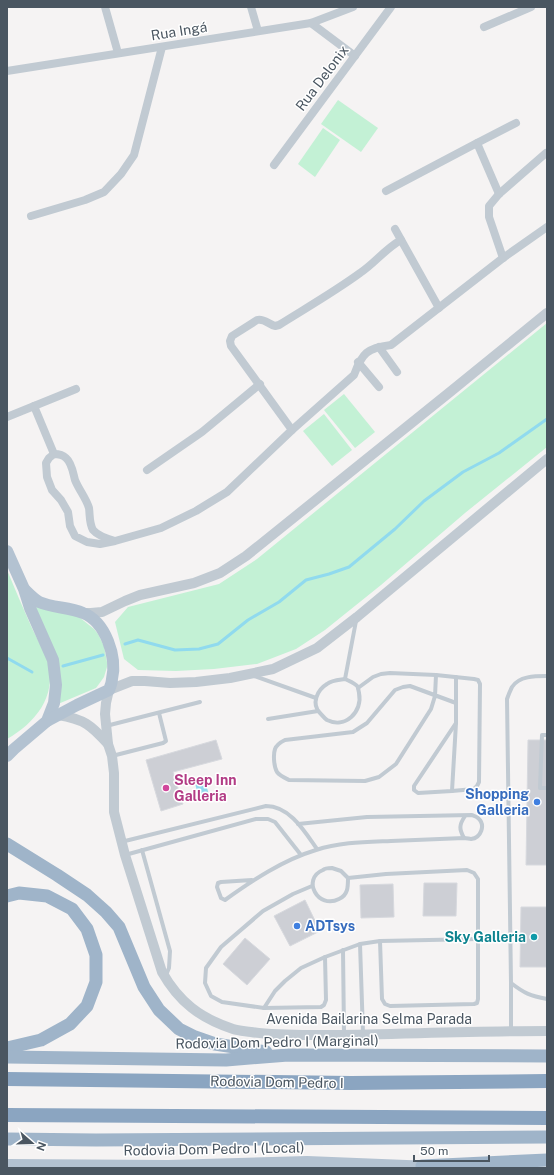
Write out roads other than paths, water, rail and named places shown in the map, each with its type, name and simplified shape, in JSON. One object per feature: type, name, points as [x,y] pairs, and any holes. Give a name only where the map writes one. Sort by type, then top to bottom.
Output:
[{"type":"highway","points":[[7,844],[87,895],[106,912],[119,927],[144,987],[159,1010],[179,1029],[195,1038],[215,1044],[288,1055]]},
{"type":"highway","points":[[7,896],[19,893],[47,896],[72,909],[87,929],[96,955],[96,982],[87,1006],[70,1024],[40,1040],[7,1048]]},
{"type":"highway","name":"Rodovia Dom Pedro I (Marginal)","points":[[7,1057],[226,1060],[288,1055],[547,1056]]},
{"type":"highway","name":"Rodovia Dom Pedro I","points":[[7,1079],[343,1083],[547,1080]]},
{"type":"highway","points":[[7,1114],[547,1118]]},
{"type":"highway","points":[[7,1138],[96,1140],[547,1137]]},
{"type":"highway","points":[[422,1166],[547,1160]]},
{"type":"main road","points":[[7,551],[24,589],[30,608],[52,660],[56,685],[54,703],[47,721]]},
{"type":"main road","points":[[9,752],[47,721],[109,690],[113,678],[111,649],[107,638],[92,617],[83,613],[37,601],[24,589]]},
{"type":"main road","name":"Rodovia Dom Pedro I (Local)","points":[[7,1165],[164,1167],[307,1162],[442,1168]]},
{"type":"street","points":[[105,7],[118,53]]},
{"type":"street","points":[[251,7],[258,31]]},
{"type":"street","name":"Rua Ingá","points":[[7,71],[311,23],[353,7]]},
{"type":"street","name":"Rua Delonix","points":[[274,165],[391,7]]},
{"type":"street","points":[[484,27],[531,7]]},
{"type":"street","points":[[311,23],[355,56]]},
{"type":"street","points":[[31,216],[85,200],[104,192],[121,174],[134,154],[162,46]]},
{"type":"street","points":[[386,191],[516,123]]},
{"type":"street","points":[[477,143],[499,194]]},
{"type":"street","points":[[503,258],[489,217],[489,206],[499,194],[546,153]]},
{"type":"street","points":[[115,541],[104,537],[94,530],[90,521],[89,508],[85,497],[79,488],[72,466],[66,458],[60,454],[54,454],[46,463],[47,477],[52,490],[61,500],[68,512],[70,526],[75,536],[87,542],[100,544],[115,541],[161,528],[196,511],[227,492],[292,430],[354,375],[358,362],[366,352],[379,347],[391,345],[503,258],[547,227]]},
{"type":"street","points":[[395,229],[438,308]]},
{"type":"street","points":[[292,430],[231,346],[230,341],[232,336],[260,319],[275,326],[279,325],[346,284],[367,268],[381,254],[402,240]]},
{"type":"street","points":[[83,613],[102,612],[140,595],[194,583],[220,573],[246,556],[547,313]]},
{"type":"street","points":[[379,347],[397,372]]},
{"type":"street","points":[[358,362],[379,387]]},
{"type":"street","points":[[147,470],[202,432],[260,384]]},
{"type":"street","points":[[7,417],[76,389]]},
{"type":"street","points":[[34,406],[54,454]]},
{"type":"street","points":[[109,690],[132,681],[170,684],[196,682],[249,674],[273,669],[317,648],[357,617],[547,459]]},
{"type":"street","name":"Avenida Bailarina Selma Parada","points":[[109,690],[105,714],[108,744],[112,756],[114,773],[114,812],[121,842],[162,972],[183,1000],[197,1013],[214,1022],[235,1030],[268,1035],[363,1035],[547,1031]]},
{"type":"street","name":"Avenida Bailarina Selma Parada","points":[[58,715],[82,720],[94,728],[108,744]]},
{"type":"lane","points":[[345,679],[357,617]]},
{"type":"lane","points":[[358,688],[373,677],[390,673],[436,674],[474,678],[478,680],[480,684],[479,782],[477,786],[474,789],[418,792],[414,790],[414,786],[456,723]]},
{"type":"lane","points":[[249,674],[316,698]]},
{"type":"lane","points":[[436,674],[435,696],[431,709],[396,764],[379,777],[365,781],[288,780],[277,772],[274,761],[275,749],[278,744],[285,740],[353,732],[367,723],[395,690],[410,686],[435,696],[456,703]]},
{"type":"lane","points":[[511,1031],[507,699],[512,687],[522,680],[532,676],[545,676]]},
{"type":"lane","points":[[452,791],[456,723],[456,677]]},
{"type":"lane","points":[[345,679],[354,683],[358,688],[360,699],[358,711],[349,719],[338,722],[326,720],[318,711],[316,698],[320,690],[327,684],[336,680],[345,679]]},
{"type":"lane","points":[[106,726],[200,702]]},
{"type":"lane","points":[[268,719],[318,711]]},
{"type":"lane","points":[[112,756],[164,743],[166,741],[159,712]]},
{"type":"lane","points":[[547,735],[542,735],[540,788],[547,788]]},
{"type":"lane","points":[[121,842],[266,806],[274,806],[282,810],[298,824],[317,849]]},
{"type":"lane","points":[[252,880],[221,882],[217,887],[221,898],[225,900],[252,880],[301,855],[317,849],[341,844],[368,842],[464,838],[471,839],[478,837],[482,831],[482,824],[478,818],[472,815],[367,817],[298,824]]},
{"type":"lane","points":[[464,838],[460,831],[460,823],[465,816]]},
{"type":"lane","points":[[125,855],[256,819],[268,819],[275,822],[301,855]]},
{"type":"lane","points":[[142,850],[170,951],[169,968],[165,977]]},
{"type":"lane","points":[[332,868],[341,871],[348,878],[348,888],[343,897],[334,902],[324,901],[316,895],[312,886],[314,876],[322,870],[332,868]]},
{"type":"lane","points":[[348,878],[386,874],[468,870],[474,873],[478,879],[479,932],[477,1003],[460,1005],[390,1006],[385,1004],[382,1000],[380,941]]},
{"type":"lane","points":[[312,886],[293,894],[263,911],[221,947],[206,968],[205,983],[211,996],[222,1002],[264,1008],[321,1007],[324,1005],[326,1000],[325,957]]},
{"type":"lane","points":[[264,1008],[275,991],[301,968],[360,944],[380,941],[478,939]]},
{"type":"lane","points":[[360,944],[363,1035]]},
{"type":"lane","points":[[343,950],[344,1034]]},
{"type":"lane","points":[[511,983],[524,993],[538,998],[547,999]]},
{"type":"water","points":[[204,777],[209,795],[199,798],[194,780]]},
{"type":"waterway","points":[[125,644],[138,640],[175,650],[199,649],[218,644],[248,620],[279,602],[306,580],[349,567],[395,529],[424,501],[463,472],[499,453],[547,419]]},
{"type":"waterway","points":[[63,666],[103,655]]},
{"type":"waterway","points":[[7,658],[32,672]]},
{"type":"place","name":"Sleep Inn Galleria","points":[[166,788]]},
{"type":"place","name":"Shopping Galleria","points":[[537,802]]},
{"type":"place","name":"ADTsys","points":[[297,926]]},
{"type":"place","name":"Sky Galleria","points":[[534,937]]}]
